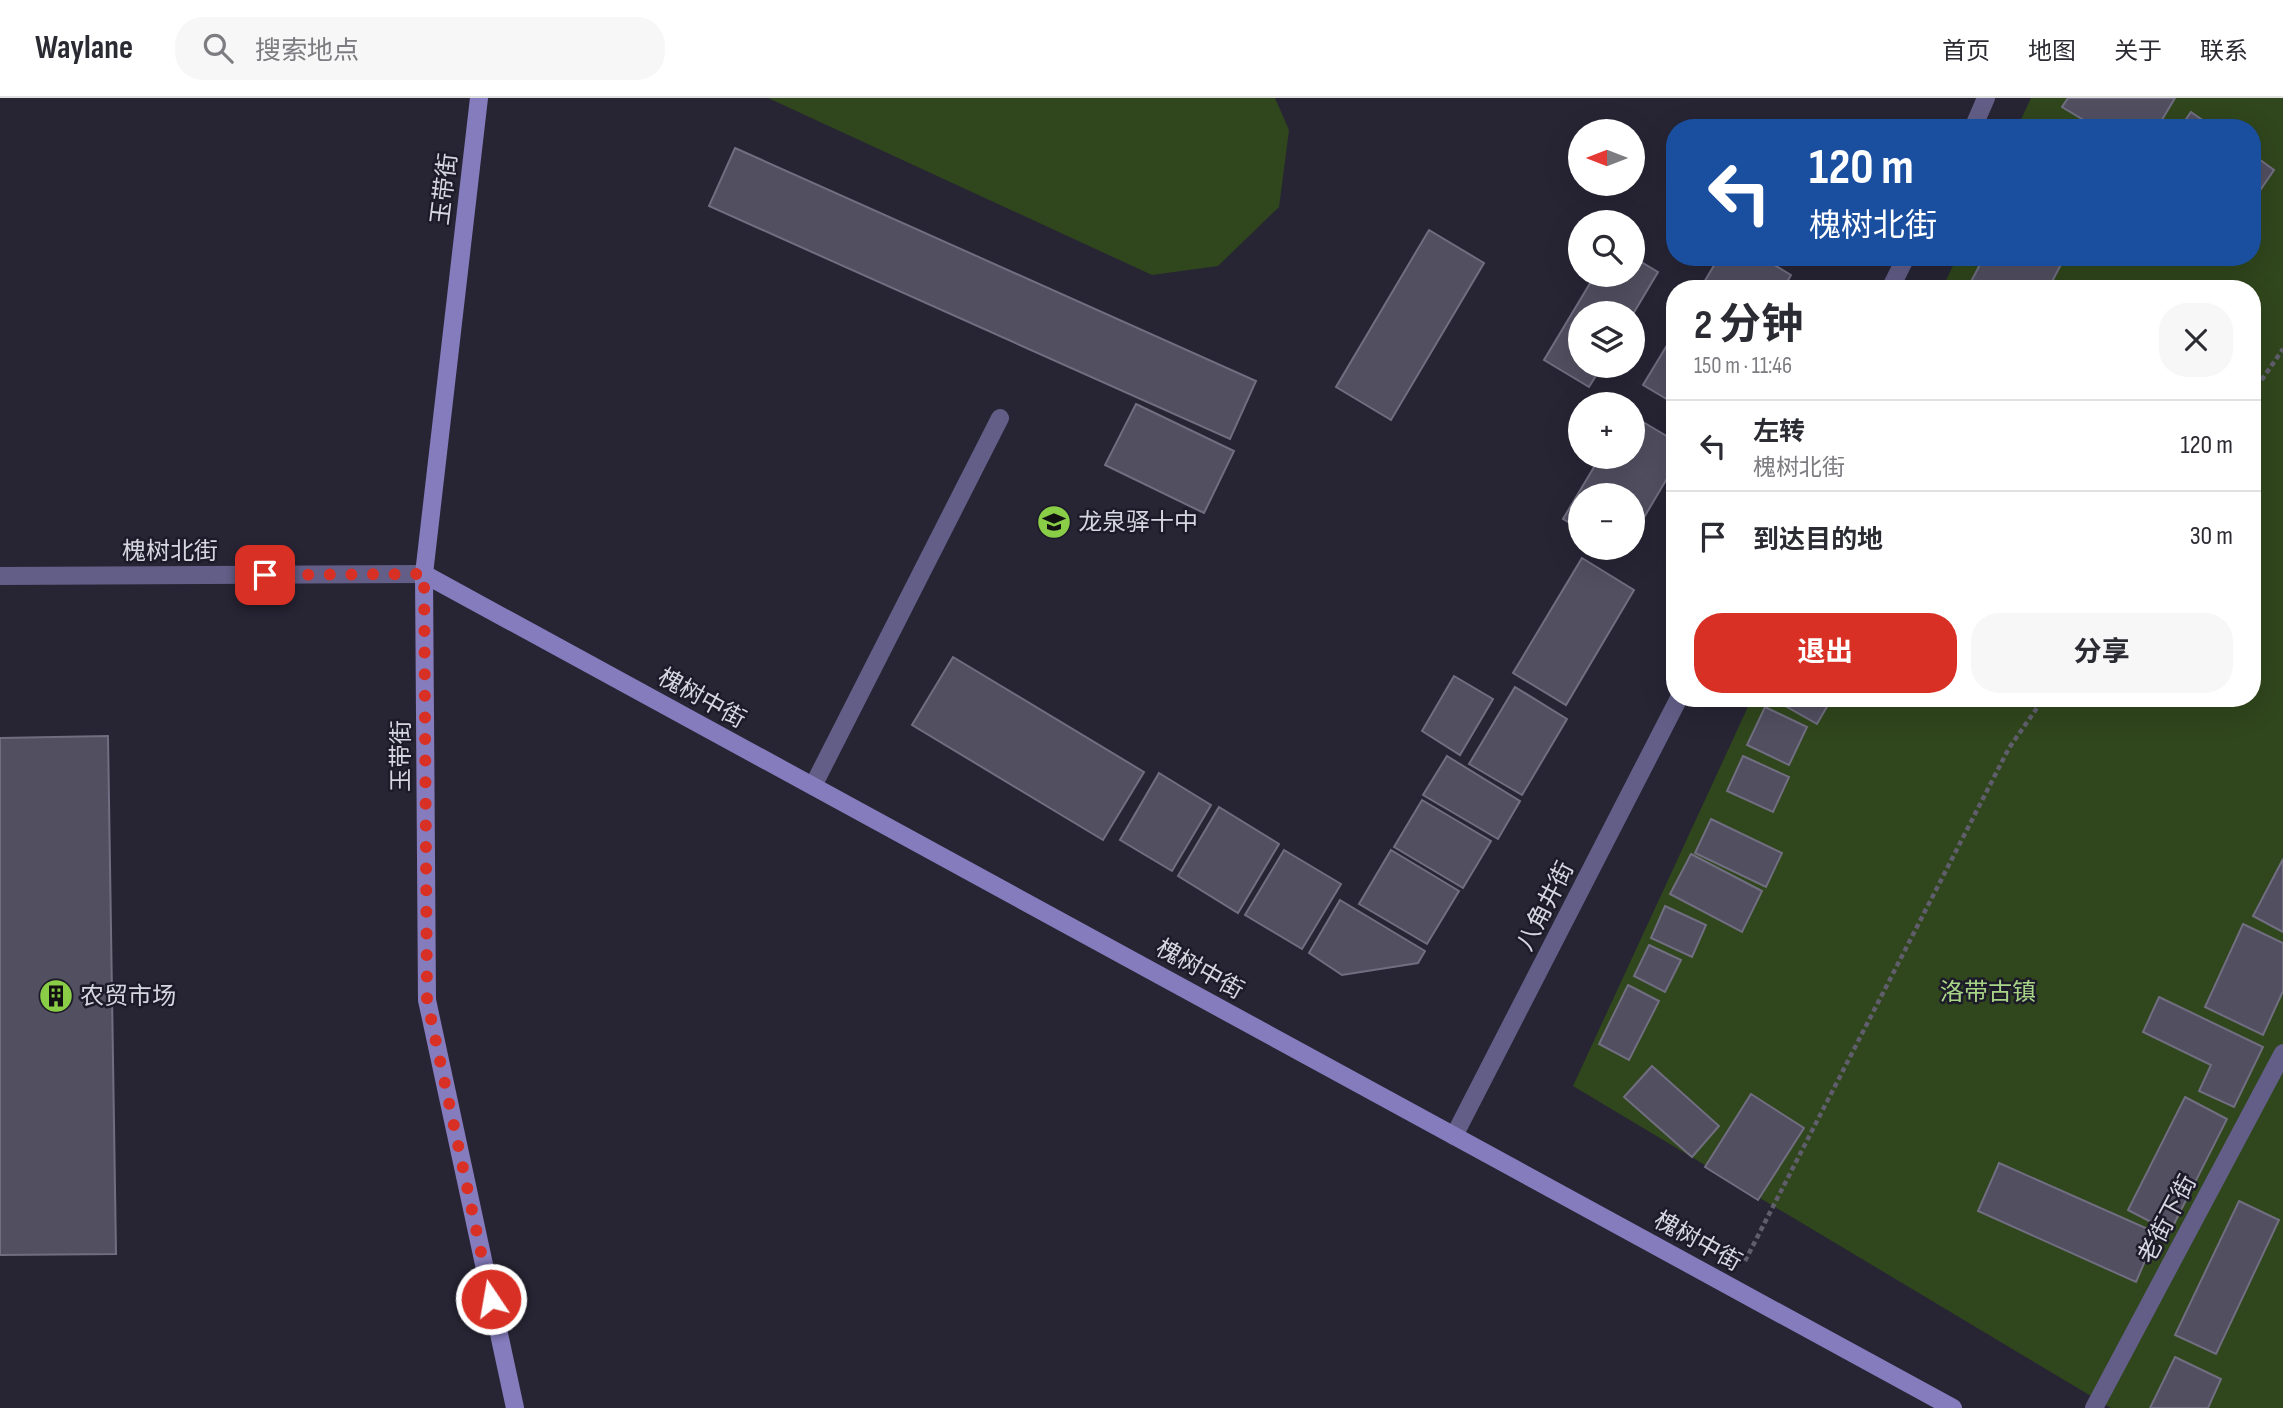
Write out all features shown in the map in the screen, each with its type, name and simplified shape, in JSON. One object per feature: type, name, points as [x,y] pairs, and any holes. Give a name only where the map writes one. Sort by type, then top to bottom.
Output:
[{"type":"street","name":"玉带街","points":[[479,98],[424,574],[427,1000],[515,1408]]},
{"type":"street","points":[[1977,119],[1986,98]]},
{"type":"street","points":[[813,786],[1000,418]]},
{"type":"street","name":"槐树北街","points":[[0,576],[424,574]]},
{"type":"street","name":"槐树中街","points":[[424,574],[1953,1408]]},
{"type":"street","name":"八角井街","points":[[1454,1136],[1674,707]]},
{"type":"street","name":"老街下街","points":[[2094,1408],[2283,1053]]},
{"type":"path","points":[[2261,381],[2283,349]]},
{"type":"path","points":[[1731,1287],[2010,748],[2038,707]]},
{"type":"green space","points":[[768,98],[1275,98],[1289,130],[1279,207],[1218,266],[1152,275]]},
{"type":"green space","name":"洛带古镇","points":[[2031,98],[2283,98],[2283,1408],[2111,1408],[1573,1086],[1748,707],[2261,707],[2261,280],[1946,280],[1953,266],[2261,266],[2261,119],[2021,119]]},
{"type":"building","points":[[2068,98],[2175,98],[2162,119],[2082,119],[2062,107]]},
{"type":"building","points":[[2191,112],[2201,119],[2186,119]]},
{"type":"building","points":[[735,148],[1256,381],[1230,439],[709,206]]},
{"type":"building","points":[[2261,161],[2274,170],[2261,189]]},
{"type":"building","points":[[1429,230],[1484,263],[1391,420],[1336,387]]},
{"type":"building","points":[[1645,264],[1658,272],[1641,301],[1579,301],[1588,287],[1645,287]]},
{"type":"building","points":[[1714,266],[1776,266],[1791,275],[1788,280],[1705,280]]},
{"type":"building","points":[[1979,266],[2060,266],[2053,280],[1972,280]]},
{"type":"building","points":[[1568,320],[1568,374],[1544,360]]},
{"type":"building","points":[[1666,347],[1666,399],[1643,385]]},
{"type":"building","points":[[1574,378],[1595,378],[1589,387]]},
{"type":"building","points":[[1136,404],[1234,451],[1204,513],[1105,465]]},
{"type":"building","points":[[1645,423],[1666,436],[1666,480],[1645,516],[1645,483],[1584,483],[1593,469],[1645,469]]},
{"type":"building","points":[[1581,560],[1585,560],[1634,590],[1566,705],[1513,673]]},
{"type":"building","points":[[953,657],[1144,772],[1103,840],[912,725]]},
{"type":"building","points":[[1454,676],[1493,699],[1460,755],[1422,731]]},
{"type":"building","points":[[1515,687],[1567,719],[1522,795],[1469,764]]},
{"type":"building","points":[[1765,707],[1807,727],[1789,765],[1747,745]]},
{"type":"building","points":[[1787,707],[1827,707],[1817,724]]},
{"type":"building","name":"农贸市场","points":[[108,736],[116,1254],[0,1255],[0,738]]},
{"type":"building","points":[[1447,756],[1520,801],[1498,839],[1423,795]]},
{"type":"building","points":[[1743,756],[1789,777],[1773,812],[1727,791]]},
{"type":"building","points":[[1159,773],[1211,805],[1172,871],[1120,840]]},
{"type":"building","points":[[1422,800],[1491,841],[1463,888],[1394,847]]},
{"type":"building","points":[[1219,807],[1279,844],[1238,913],[1178,876]]},
{"type":"building","points":[[1711,819],[1782,853],[1766,887],[1695,853]]},
{"type":"building","points":[[1284,850],[1341,884],[1302,949],[1245,915]]},
{"type":"building","points":[[1391,850],[1459,891],[1427,944],[1359,904]]},
{"type":"building","points":[[1691,854],[1762,891],[1742,932],[1670,894]]},
{"type":"building","points":[[2283,859],[2283,932],[2253,916]]},
{"type":"building","points":[[1340,900],[1425,951],[1418,963],[1342,975],[1309,953]]},
{"type":"building","points":[[1665,906],[1706,925],[1692,957],[1651,938]]},
{"type":"building","points":[[2243,924],[2283,943],[2283,991],[2263,1035],[2205,1007]]},
{"type":"building","points":[[1649,945],[1681,960],[1665,992],[1634,976]]},
{"type":"building","points":[[1628,985],[1659,1001],[1629,1060],[1599,1044]]},
{"type":"building","points":[[2159,997],[2263,1047],[2234,1107],[2199,1091],[2211,1065],[2143,1032]]},
{"type":"building","points":[[1652,1066],[1719,1126],[1692,1157],[1624,1097]]},
{"type":"building","points":[[1751,1094],[1804,1128],[1758,1200],[1705,1167]]},
{"type":"building","points":[[2185,1097],[2227,1119],[2170,1232],[2128,1210]]},
{"type":"building","points":[[1999,1163],[2157,1233],[2136,1282],[1978,1211]]},
{"type":"building","points":[[2239,1201],[2279,1220],[2216,1354],[2175,1335]]},
{"type":"building","points":[[2175,1357],[2221,1379],[2208,1408],[2150,1408]]},
{"type":"place","name":"龙泉驿十中","points":[[1054,522]]},
{"type":"place","name":"农贸市场","points":[[56,996]]},
{"type":"route","points":[[265,575],[424,574],[427,1000],[491,1299]]}]
